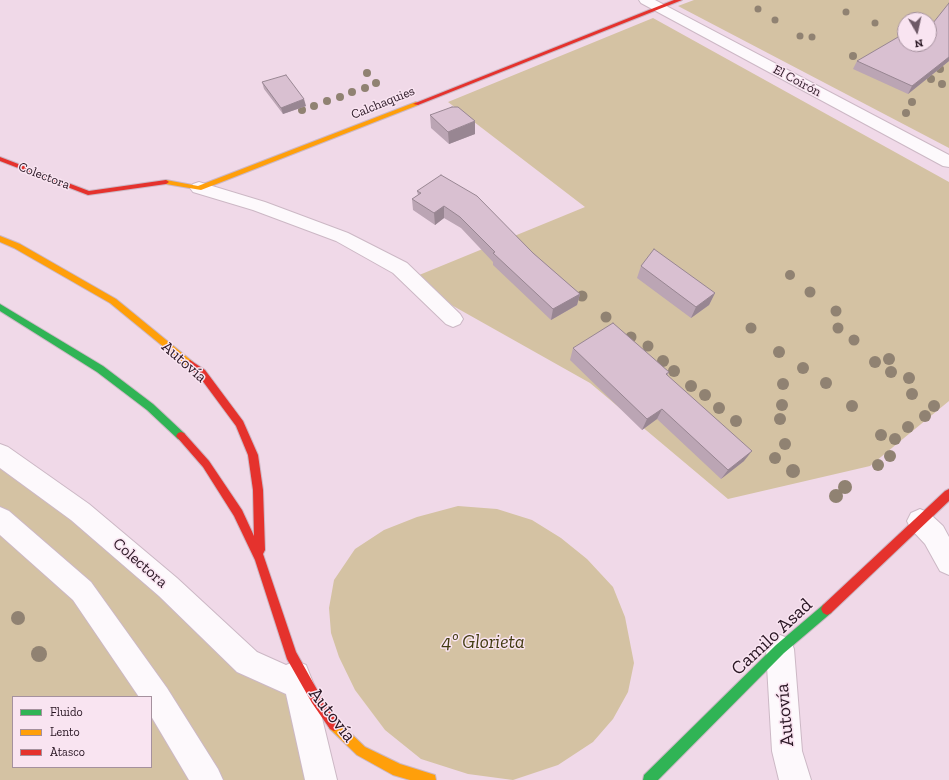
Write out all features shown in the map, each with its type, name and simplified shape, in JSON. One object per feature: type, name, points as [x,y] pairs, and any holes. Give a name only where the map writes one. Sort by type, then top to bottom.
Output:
[{"type":"street","name":"El Coirón","points":[[645,0],[949,162]]},
{"type":"street","name":"Calchaquies","points":[[199,188],[679,0]]},
{"type":"street","name":"Colectora","points":[[0,159],[88,192],[170,182],[199,188]]},
{"type":"street","points":[[199,188],[258,206],[342,237],[400,268],[453,319]]},
{"type":"street","name":"Autovía","points":[[0,239],[17,246],[113,301],[178,356],[202,373],[240,424],[253,455],[258,490],[260,559]]},
{"type":"street","name":"Autovía","points":[[0,307],[100,369],[150,406],[181,436],[206,464],[238,513],[260,559],[288,671],[320,780]]},
{"type":"street","name":"Colectora","points":[[0,454],[80,512],[168,587],[247,662],[288,671]]},
{"type":"street","name":"Camilo Asad","points":[[649,780],[780,649],[820,616],[949,494]]},
{"type":"street","points":[[0,519],[82,591],[157,698],[207,780]]},
{"type":"street","points":[[920,521],[934,536],[949,562]]},
{"type":"street","name":"Autovía","points":[[780,649],[787,751],[795,780]]},
{"type":"street","name":"Autovía","points":[[288,671],[316,699],[331,720],[361,751],[398,770],[430,780]]},
{"type":"green space","points":[[694,0],[949,0],[949,148],[678,6]]},
{"type":"green space","points":[[653,18],[949,182],[949,401],[870,466],[728,499],[590,383],[407,280],[585,207],[448,102]]},
{"type":"green space","points":[[0,454],[276,674],[305,726],[307,780],[0,780]]},
{"type":"green space","name":"4º Glorieta","points":[[458,506],[497,509],[532,520],[561,538],[587,559],[613,587],[625,617],[634,663],[628,692],[613,719],[593,742],[558,765],[513,780],[468,774],[421,759],[385,730],[355,690],[339,657],[331,633],[329,608],[334,580],[355,549],[384,530],[417,517]]},
{"type":"building","points":[[949,3],[949,57],[912,86],[857,61],[897,38],[897,52],[937,52],[937,18]]},
{"type":"building","points":[[286,75],[304,99],[281,108],[262,82]]},
{"type":"building","points":[[452,107],[458,107],[475,121],[448,132],[430,115]]},
{"type":"building","points":[[441,175],[477,196],[533,253],[580,294],[553,309],[493,253],[495,252],[460,217],[444,206],[434,213],[412,199],[421,193],[417,191]]},
{"type":"building","points":[[654,249],[715,293],[696,307],[641,266]]},
{"type":"building","points":[[613,323],[669,372],[666,374],[752,451],[728,470],[662,409],[647,419],[573,348]]},
{"type":"traffic: fast","points":[[0,307],[100,369],[150,407],[181,436]]},
{"type":"traffic: fast","points":[[649,780],[780,649],[827,609]]},
{"type":"traffic: slow","points":[[166,182],[199,188],[416,104]]},
{"type":"traffic: slow","points":[[0,239],[17,246],[113,301],[190,364]]},
{"type":"traffic: slow","points":[[334,725],[361,751],[398,770],[430,780]]},
{"type":"traffic: jam","points":[[416,104],[679,0]]},
{"type":"traffic: jam","points":[[0,159],[88,193],[166,182]]},
{"type":"traffic: jam","points":[[190,364],[202,373],[240,424],[253,455],[258,490],[260,550]]},
{"type":"traffic: jam","points":[[181,436],[206,464],[238,513],[260,559],[291,655],[316,699],[334,725]]},
{"type":"traffic: jam","points":[[827,609],[949,494]]}]
